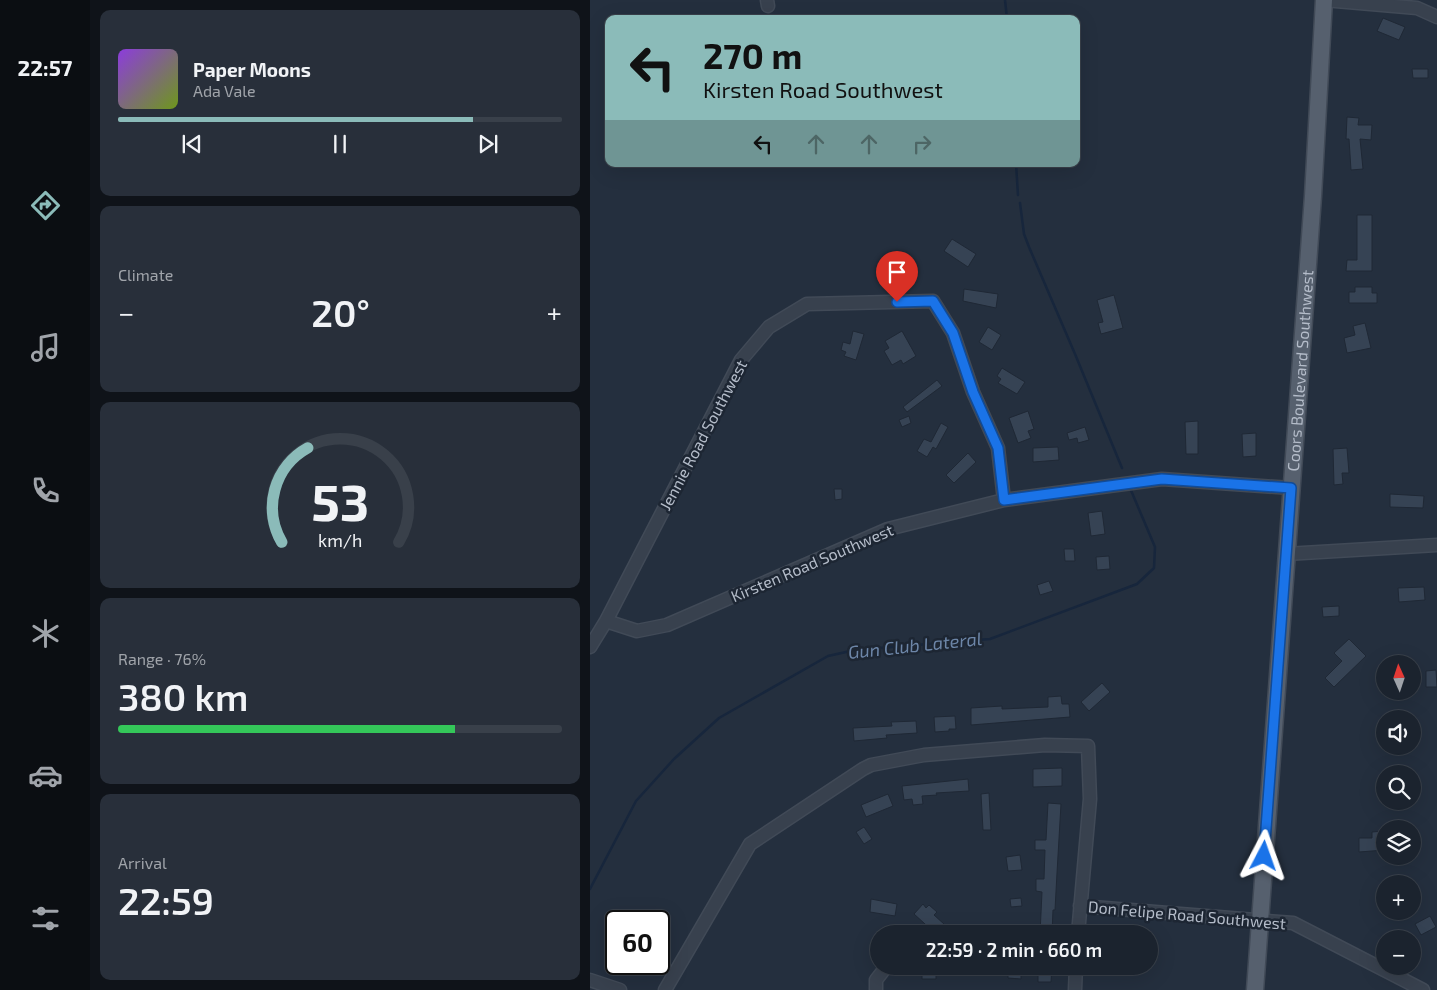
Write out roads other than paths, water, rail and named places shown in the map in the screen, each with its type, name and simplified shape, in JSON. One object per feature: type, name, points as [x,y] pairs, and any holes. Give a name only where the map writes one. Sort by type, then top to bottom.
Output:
[{"type":"main road","name":"Coors Boulevard Southwest","points":[[1255,990],[1313,196],[1324,0]]},
{"type":"street","points":[[1324,0],[1389,3],[1417,8],[1437,17]]},
{"type":"street","name":"Jennie Road Southwest","points":[[590,647],[606,621],[741,360],[769,327],[807,304],[933,301],[953,333],[973,392],[998,448],[1004,500]]},
{"type":"street","name":"Kirsten Road Southwest","points":[[606,621],[637,631],[667,625],[888,529],[1004,500],[1162,479],[1291,488]]},
{"type":"street","points":[[1286,554],[1437,545]]},
{"type":"street","name":"Don Felipe Road Southwest","points":[[665,990],[750,844],[863,769],[871,765],[924,755],[1045,745],[1088,746],[1090,799],[1080,906],[1293,923],[1423,990]]},
{"type":"street","points":[[1079,925],[1080,906]]},
{"type":"street","points":[[876,990],[876,980],[880,975]]},
{"type":"street","points":[[1074,990],[1075,975]]},
{"type":"street","points":[[590,980],[620,990]]},
{"type":"waterway","name":"Gun Club Lateral","points":[[1005,0],[1007,15]]},
{"type":"waterway","name":"Gun Club Lateral","points":[[1016,167],[1018,195]]},
{"type":"waterway","name":"Gun Club Lateral","points":[[1020,203],[1024,234],[1029,247],[1122,468]]},
{"type":"waterway","name":"Gun Club Lateral","points":[[590,889],[636,801],[674,759],[719,718],[828,656],[855,650],[990,639],[1137,584],[1154,568],[1155,547],[1130,488]]}]
